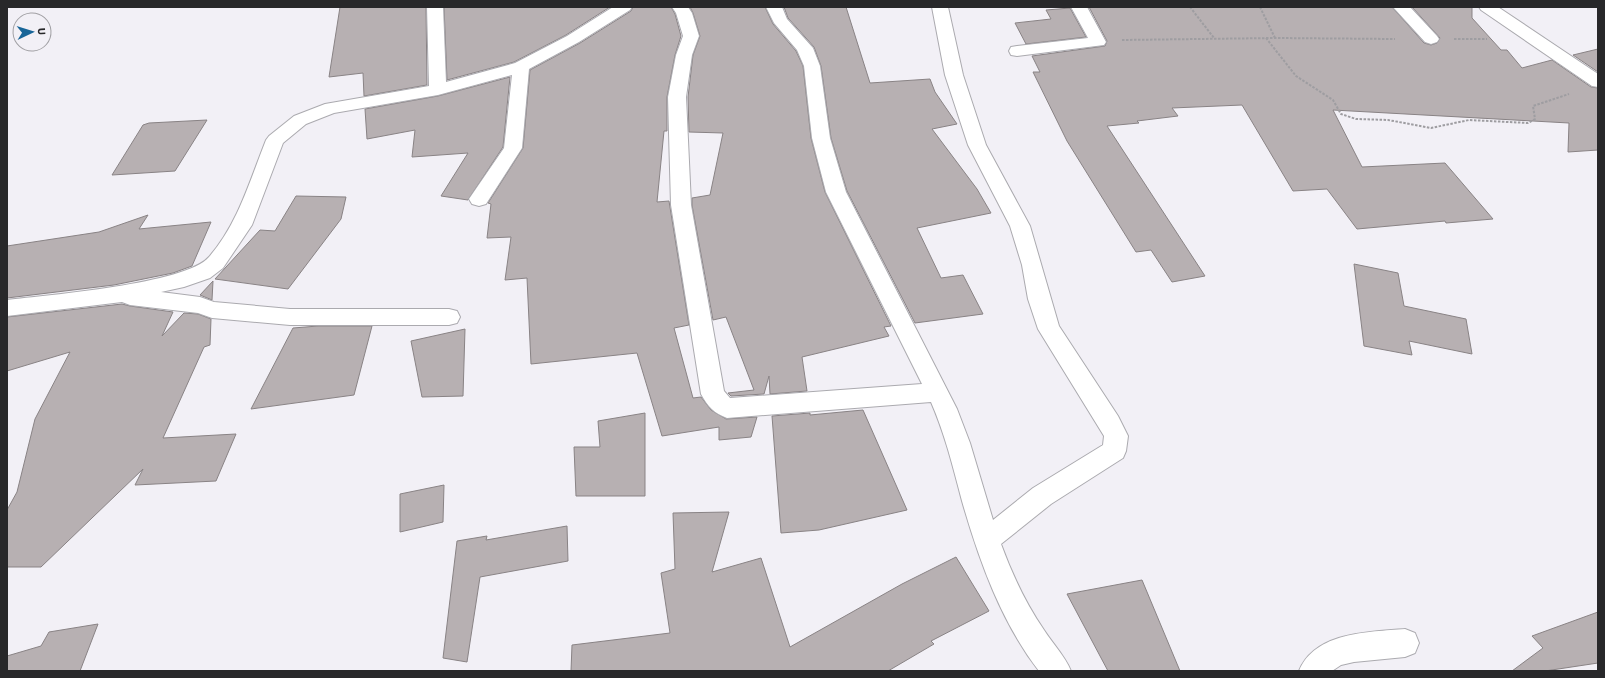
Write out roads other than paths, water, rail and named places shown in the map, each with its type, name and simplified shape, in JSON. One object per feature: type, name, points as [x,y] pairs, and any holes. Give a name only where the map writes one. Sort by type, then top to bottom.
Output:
[{"type":"street","points":[[435,7],[438,90]]},
{"type":"street","points":[[7,308],[115,295],[184,279],[203,272],[216,263],[242,225],[275,140],[300,120],[331,108],[438,90],[521,67],[573,39],[624,7]]},
{"type":"street","points":[[680,7],[684,12],[691,36],[684,55],[677,97],[681,205],[713,394],[719,402],[727,408],[938,392]]},
{"type":"street","points":[[774,7],[780,20],[806,48],[815,79],[817,113],[821,138],[836,192],[855,232],[950,416],[987,540],[1009,596],[1048,661],[1057,671]]},
{"type":"street","points":[[940,7],[954,75],[977,145],[1020,226],[1032,265],[1039,300],[1049,330],[1110,422],[1116,436],[1114,451],[1042,496],[987,540]]},
{"type":"street","points":[[1017,51],[1098,42],[1078,7]]},
{"type":"street","points":[[1401,7],[1431,39]]},
{"type":"street","points":[[1488,7],[1530,38],[1598,82]]},
{"type":"street","points":[[479,199],[513,148],[521,67]]},
{"type":"street","points":[[115,295],[200,305],[212,310],[290,317],[449,317]]},
{"type":"street","points":[[1313,671],[1316,666],[1340,650],[1405,644]]}]
